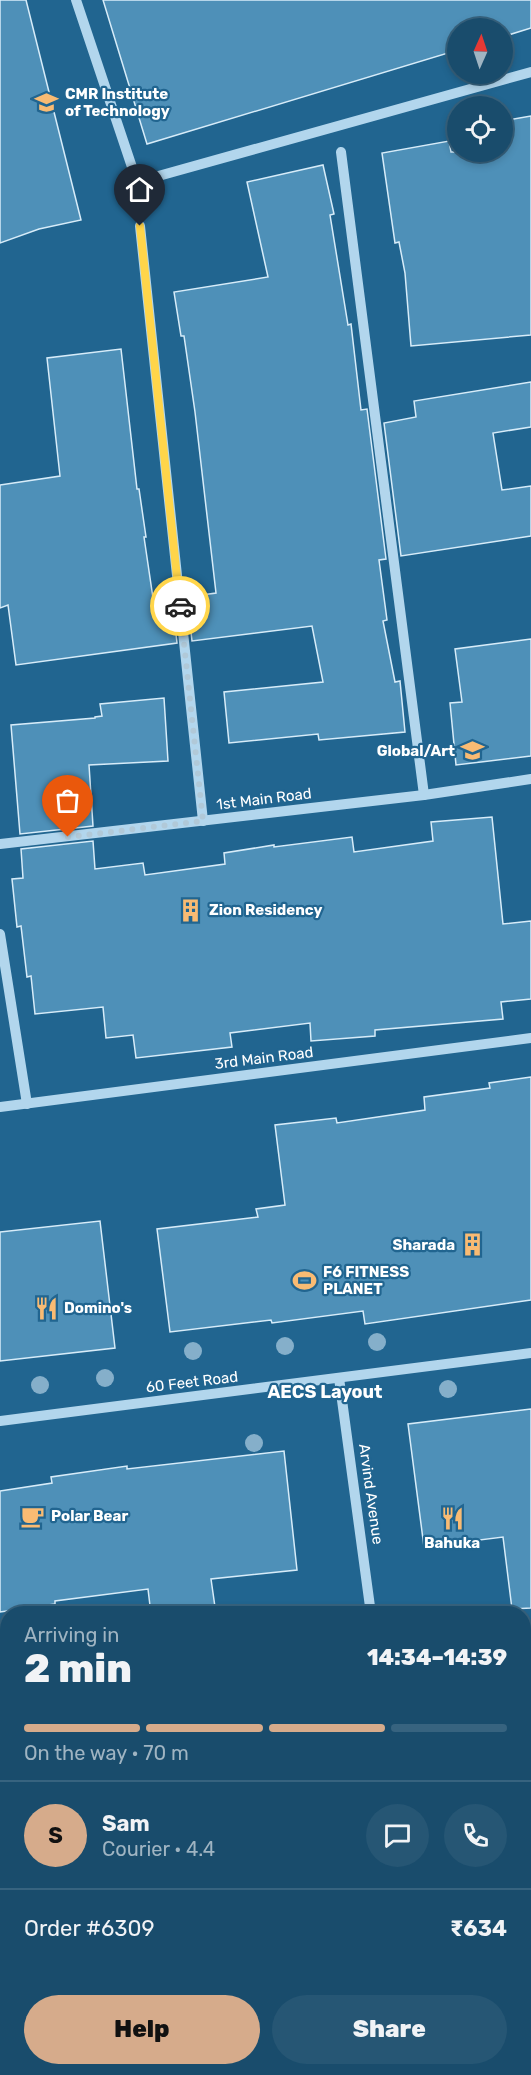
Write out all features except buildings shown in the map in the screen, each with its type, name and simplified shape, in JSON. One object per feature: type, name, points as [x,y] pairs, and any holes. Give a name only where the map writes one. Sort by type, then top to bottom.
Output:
[{"type":"street","points":[[76,0],[136,182],[531,72]]},
{"type":"street","points":[[341,152],[424,795]]},
{"type":"street","points":[[140,226],[203,821]]},
{"type":"street","name":"1st Main Road","points":[[0,844],[424,795],[531,779]]},
{"type":"street","points":[[0,934],[27,1104]]},
{"type":"street","name":"3rd Main Road","points":[[0,1107],[531,1038]]},
{"type":"street","name":"60 Feet Road","points":[[0,1421],[531,1353]]},
{"type":"street","name":"Arvind Avenue","points":[[339,1378],[370,1606]]},
{"type":"way so far","points":[[68,837],[203,821],[180,606]]},
{"type":"place","name":"CMR Institute of Technology","points":[[47,103]]},
{"type":"place","name":"Global/Art","points":[[473,751]]},
{"type":"place","name":"Zion Residency","points":[[191,910]]},
{"type":"place","name":"Sharada","points":[[473,1245]]},
{"type":"place","name":"F6 FITNESS PLANET","points":[[305,1281]]},
{"type":"place","name":"Domino's","points":[[46,1308]]},
{"type":"place","name":"Polar Bear","points":[[33,1516]]},
{"type":"place","name":"Bahuka","points":[[452,1519]]},
{"type":"district","name":"AECS Layout","points":[[325,1392]]},
{"type":"route","points":[[140,226],[180,606]]}]
